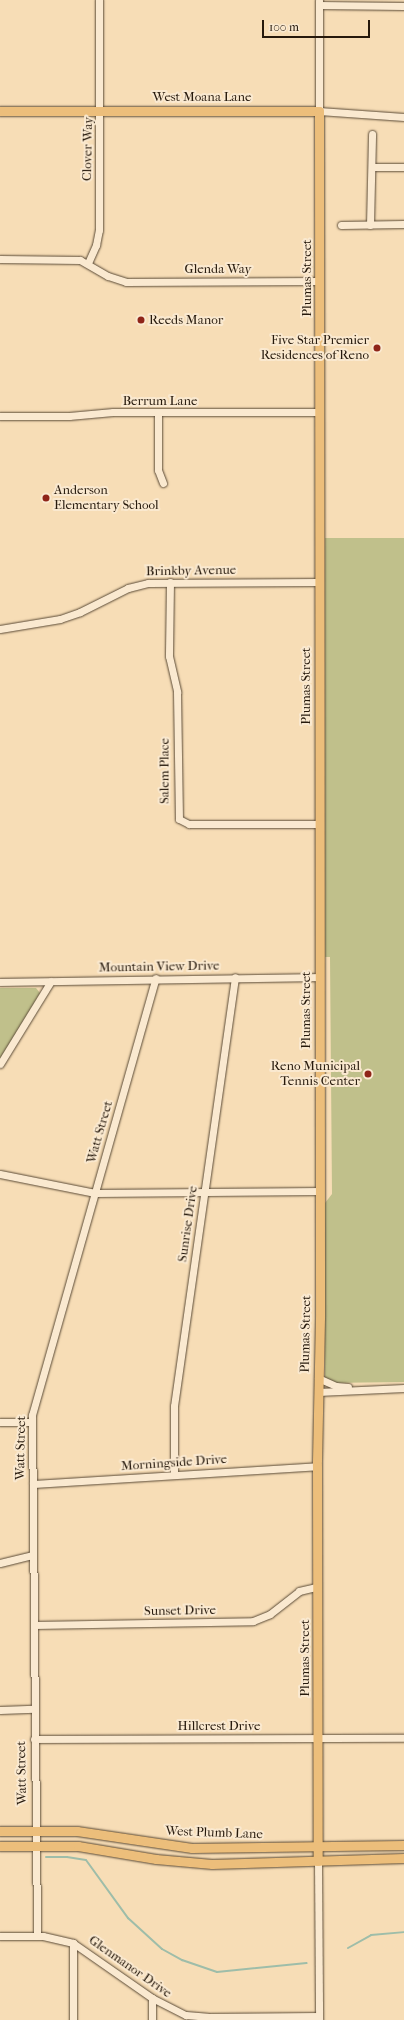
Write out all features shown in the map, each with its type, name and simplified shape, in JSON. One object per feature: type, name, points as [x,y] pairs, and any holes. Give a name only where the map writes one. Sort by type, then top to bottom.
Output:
[{"type":"main road","name":"West Moana Lane","points":[[0,111],[319,110]]},
{"type":"main road","name":"Plumas Street","points":[[318,1861],[317,1466],[320,1191],[319,110]]},
{"type":"main road","name":"West Plumb Lane","points":[[0,1831],[78,1831],[192,1848],[404,1845]]},
{"type":"main road","points":[[0,1846],[36,1845],[92,1847],[191,1863],[404,1858]]},
{"type":"street","name":"Clover Way","points":[[88,263],[99,236],[101,110],[98,98],[99,0]]},
{"type":"street","points":[[320,3],[404,6]]},
{"type":"street","name":"Plumas Street","points":[[319,110],[320,3]]},
{"type":"street","name":"West Moana Lane","points":[[319,110],[404,117]]},
{"type":"street","points":[[370,225],[372,134]]},
{"type":"street","points":[[372,167],[404,167]]},
{"type":"street","points":[[341,225],[404,224]]},
{"type":"street","points":[[0,259],[71,259],[88,263]]},
{"type":"street","name":"Glenda Way","points":[[88,263],[117,280],[320,281]]},
{"type":"street","name":"Berrum Lane","points":[[0,416],[320,412]]},
{"type":"street","points":[[158,413],[158,470],[163,484]]},
{"type":"street","name":"Brinkby Avenue","points":[[0,629],[60,619],[80,612],[132,586],[170,582],[320,582]]},
{"type":"street","name":"Salem Place","points":[[170,582],[169,656],[177,692],[179,819],[190,824],[319,824]]},
{"type":"street","name":"Sunrise Drive","points":[[174,1475],[174,1406],[235,977]]},
{"type":"street","name":"Mountain View Drive","points":[[0,982],[156,978],[319,977]]},
{"type":"street","name":"Watt Street","points":[[37,1936],[32,1422],[156,978]]},
{"type":"street","points":[[0,1064],[51,981]]},
{"type":"street","points":[[0,1174],[95,1193],[320,1191]]},
{"type":"street","points":[[318,1378],[336,1386],[366,1389]]},
{"type":"street","points":[[318,1392],[404,1388]]},
{"type":"street","points":[[0,1422],[32,1422]]},
{"type":"street","name":"Morningside Drive","points":[[33,1484],[317,1466]]},
{"type":"street","points":[[0,1563],[33,1555]]},
{"type":"street","name":"Sunset Drive","points":[[34,1625],[253,1622],[270,1614],[299,1591],[317,1587]]},
{"type":"street","points":[[0,1710],[34,1709]]},
{"type":"street","name":"Hillcrest Drive","points":[[34,1739],[404,1738]]},
{"type":"street","name":"Plumas Street","points":[[318,1861],[319,2018]]},
{"type":"street","name":"Glenmanor Drive","points":[[0,1936],[37,1936],[73,1943],[152,1998],[186,2015],[230,2018],[319,2018]]},
{"type":"street","points":[[73,1943],[73,2020]]},
{"type":"street","points":[[152,1998],[152,2020]]},
{"type":"green space","points":[[325,538],[404,538],[404,1382],[325,1383],[325,1203],[332,1194],[330,957],[325,957]]},
{"type":"green space","points":[[0,988],[36,988],[40,993],[0,1060]]},
{"type":"waterway","points":[[46,1857],[67,1857],[86,1860],[128,1918],[162,1949],[182,1960],[217,1972],[307,1963]]},
{"type":"waterway","points":[[348,1948],[371,1935],[404,1932]]},
{"type":"place","name":"Reeds Manor","points":[[141,320]]},
{"type":"place","name":"Five Star Premier Residences of Reno","points":[[377,348]]},
{"type":"place","name":"Anderson Elementary School","points":[[46,498]]},
{"type":"place","name":"Reno Municipal Tennis Center","points":[[368,1074]]}]
